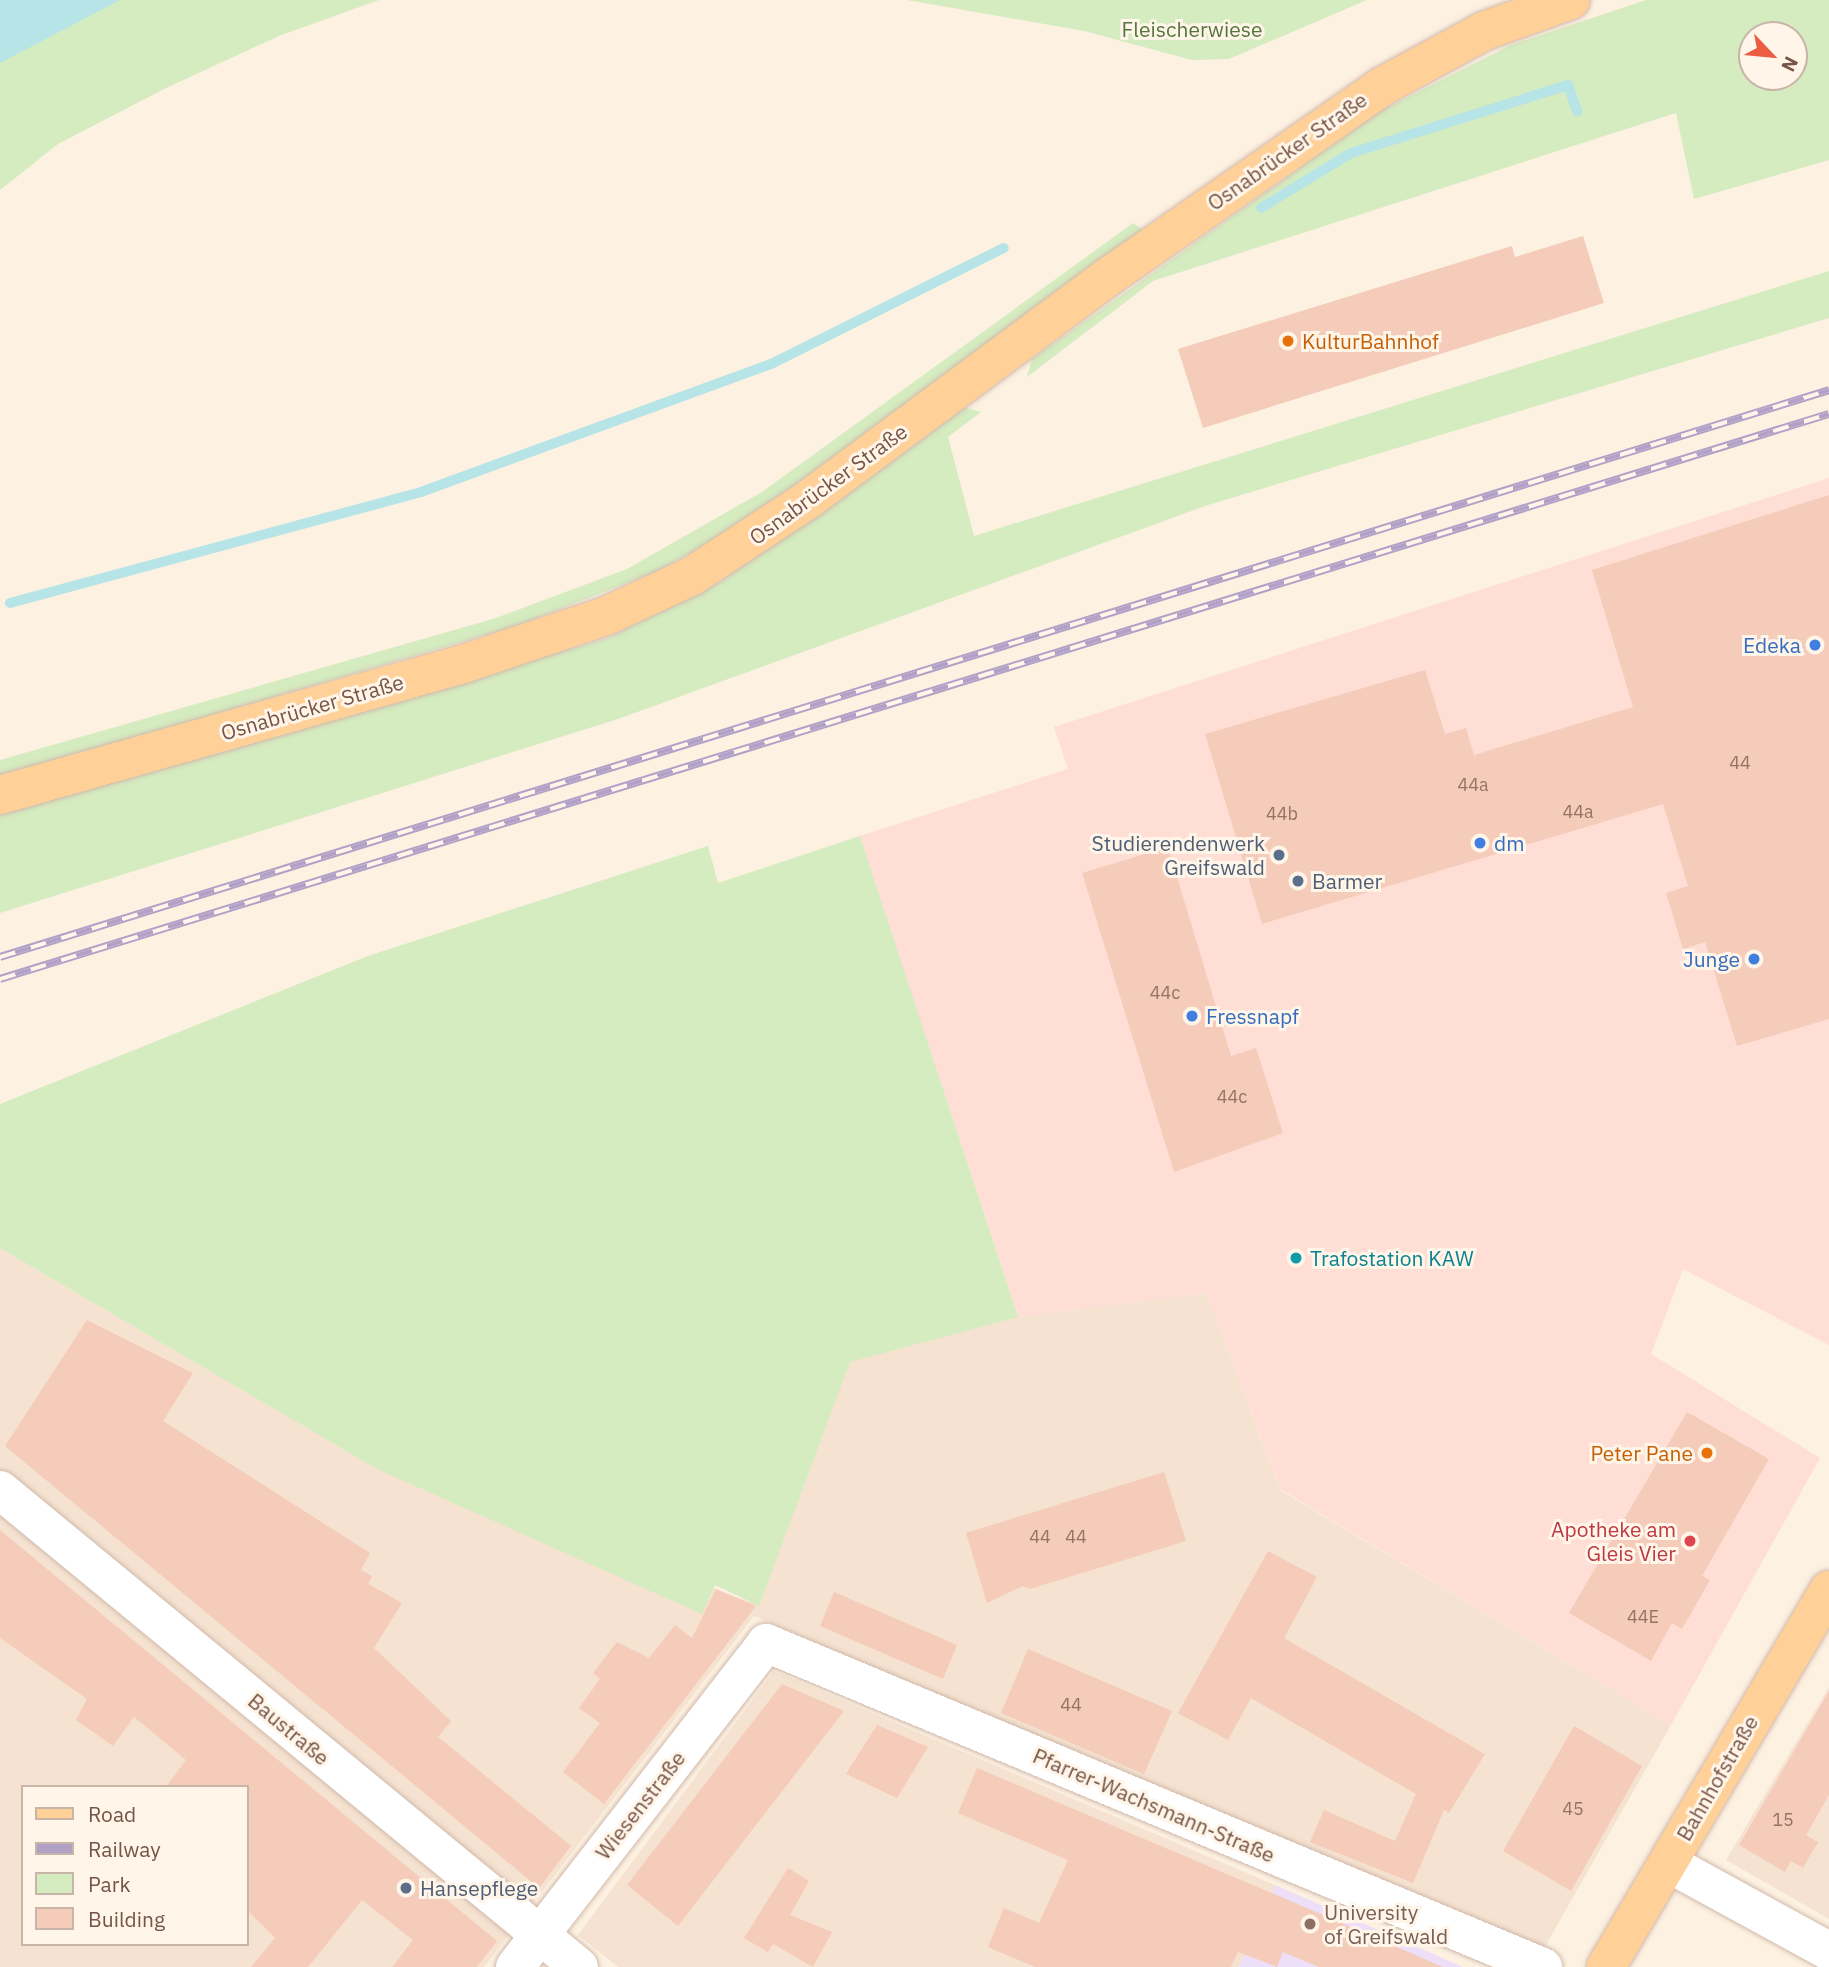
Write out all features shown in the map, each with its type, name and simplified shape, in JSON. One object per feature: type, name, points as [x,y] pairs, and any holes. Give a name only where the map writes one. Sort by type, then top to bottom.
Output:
[{"type":"main road","name":"Osnabrücker Straße","points":[[0,795],[483,658],[606,616],[692,576],[809,499],[1108,277],[1381,86],[1484,31],[1571,0]]},
{"type":"main road","name":"Bahnhofstraße","points":[[1606,1967],[1829,1590]]},
{"type":"street","name":"Baustraße","points":[[0,1490],[579,1967]]},
{"type":"street","name":"Wiesenstraße","points":[[515,1967],[766,1643]]},
{"type":"street","name":"Pfarrer-Wachsmann-Straße","points":[[766,1643],[1543,1967]]},
{"type":"street","points":[[1668,1863],[1829,1951]]},
{"type":"shaded area","points":[[1829,478],[1829,1345],[1683,1269],[1651,1354],[1820,1458],[1671,1725],[1280,1489],[1207,1293],[1018,1317],[860,836],[1068,769],[1054,727]]},
{"type":"shaded area","points":[[0,1248],[375,1468],[759,1605],[850,1361],[1018,1317],[1207,1293],[1280,1490],[1671,1725],[1543,1950],[754,1616],[484,1967],[0,1967]]},
{"type":"shaded area","points":[[774,1671],[1275,1885],[1239,1967],[618,1967],[578,1935]]},
{"type":"shaded area","points":[[1829,1687],[1829,1919],[1726,1860]]},
{"type":"shaded area","name":"University of Greifswald","points":[[1275,1885],[1463,1967],[1239,1967]]},
{"type":"green space","points":[[0,0],[379,0],[279,36],[164,89],[58,144],[0,190]]},
{"type":"green space","name":"Fleischerwiese","points":[[907,0],[1367,0],[1229,59],[1192,60],[1084,31]]},
{"type":"green space","points":[[1646,0],[1829,0],[1829,160],[1694,199],[1676,113],[1153,281],[1027,377],[1032,359],[1380,111],[1511,45]]},
{"type":"green space","points":[[1133,223],[1146,232],[942,382],[736,528],[656,572],[516,626],[0,777],[0,760],[493,619],[627,569],[762,492]]},
{"type":"green space","points":[[1829,271],[1829,318],[1208,505],[618,719],[0,913],[0,813],[605,639],[720,582],[962,407],[981,412],[948,437],[974,536]]},
{"type":"green space","points":[[860,836],[1018,1317],[850,1362],[759,1606],[715,1585],[702,1614],[375,1468],[0,1248],[0,1104],[368,956],[708,846],[718,883]]},
{"type":"water","points":[[0,0],[120,0],[0,63]]},
{"type":"building","points":[[1583,236],[1604,303],[1203,428],[1178,349],[1512,246],[1515,257]]},
{"type":"building","points":[[1829,495],[1829,1019],[1737,1046],[1705,942],[1683,949],[1666,893],[1688,886],[1663,804],[1262,924],[1205,734],[1425,670],[1445,734],[1466,728],[1474,755],[1633,707],[1592,570]]},
{"type":"building","points":[[1168,847],[1231,1056],[1256,1048],[1283,1133],[1174,1172],[1082,873]]},
{"type":"building","points":[[87,1320],[193,1373],[163,1421],[370,1553],[361,1570],[372,1576],[368,1584],[402,1603],[374,1648],[451,1721],[438,1737],[571,1846],[539,1888],[5,1446]]},
{"type":"building","points":[[1687,1412],[1769,1459],[1702,1576],[1710,1580],[1682,1629],[1672,1623],[1651,1661],[1569,1613]]},
{"type":"building","points":[[1164,1472],[1186,1541],[1030,1589],[1023,1586],[987,1603],[966,1533]]},
{"type":"building","points":[[0,1530],[497,1941],[477,1967],[392,1967],[413,1940],[362,1900],[308,1967],[251,1967],[275,1938],[248,1911],[248,1785],[167,1785],[186,1760],[134,1717],[113,1746],[76,1720],[87,1699],[0,1638]]},
{"type":"building","points":[[1268,1551],[1317,1577],[1284,1638],[1485,1754],[1449,1813],[1444,1810],[1413,1883],[1310,1842],[1324,1810],[1395,1841],[1416,1794],[1251,1698],[1228,1740],[1178,1713]]},
{"type":"building","points":[[716,1589],[756,1606],[604,1804],[563,1772],[600,1723],[579,1708],[600,1679],[593,1673],[617,1642],[649,1658],[675,1625],[692,1638]]},
{"type":"building","points":[[834,1592],[957,1645],[943,1679],[820,1626]]},
{"type":"building","points":[[1028,1649],[1172,1711],[1144,1774],[1001,1713]]},
{"type":"building","points":[[782,1684],[844,1711],[678,1926],[627,1885]]},
{"type":"building","points":[[1829,1691],[1829,1795],[1806,1835],[1818,1842],[1803,1868],[1791,1861],[1785,1872],[1739,1845]]},
{"type":"building","points":[[877,1725],[928,1747],[897,1798],[846,1774]]},
{"type":"building","points":[[1574,1726],[1642,1766],[1571,1891],[1503,1851]]},
{"type":"building","points":[[977,1768],[1443,1967],[1319,1967],[1283,1952],[1277,1967],[1238,1952],[1231,1967],[1035,1967],[988,1947],[1004,1908],[1039,1923],[1068,1860],[958,1813]]},
{"type":"building","points":[[788,1868],[809,1881],[790,1915],[832,1932],[813,1967],[773,1944],[768,1952],[744,1938]]},
{"type":"waterway","points":[[1261,208],[1351,153],[1568,85],[1577,111]]},
{"type":"waterway","points":[[10,603],[421,492],[771,364],[1004,248]]},
{"type":"railway","points":[[0,957],[1829,390]]},
{"type":"railway","points":[[0,979],[1829,414]]},
{"type":"place","name":"KulturBahnhof","points":[[1288,341]]},
{"type":"place","name":"Edeka","points":[[1815,645]]},
{"type":"place","name":"dm","points":[[1480,843]]},
{"type":"place","name":"Studierendenwerk Greifswald","points":[[1279,855]]},
{"type":"place","name":"Barmer","points":[[1298,881]]},
{"type":"place","name":"Junge","points":[[1754,959]]},
{"type":"place","name":"Fressnapf","points":[[1192,1016]]},
{"type":"place","name":"Trafostation KAW","points":[[1296,1258]]},
{"type":"place","name":"Peter Pane","points":[[1707,1453]]},
{"type":"place","name":"Apotheke am Gleis Vier","points":[[1690,1541]]},
{"type":"place","name":"Hansepflege","points":[[406,1888]]},
{"type":"place","name":"University of Greifswald","points":[[1310,1924]]}]
